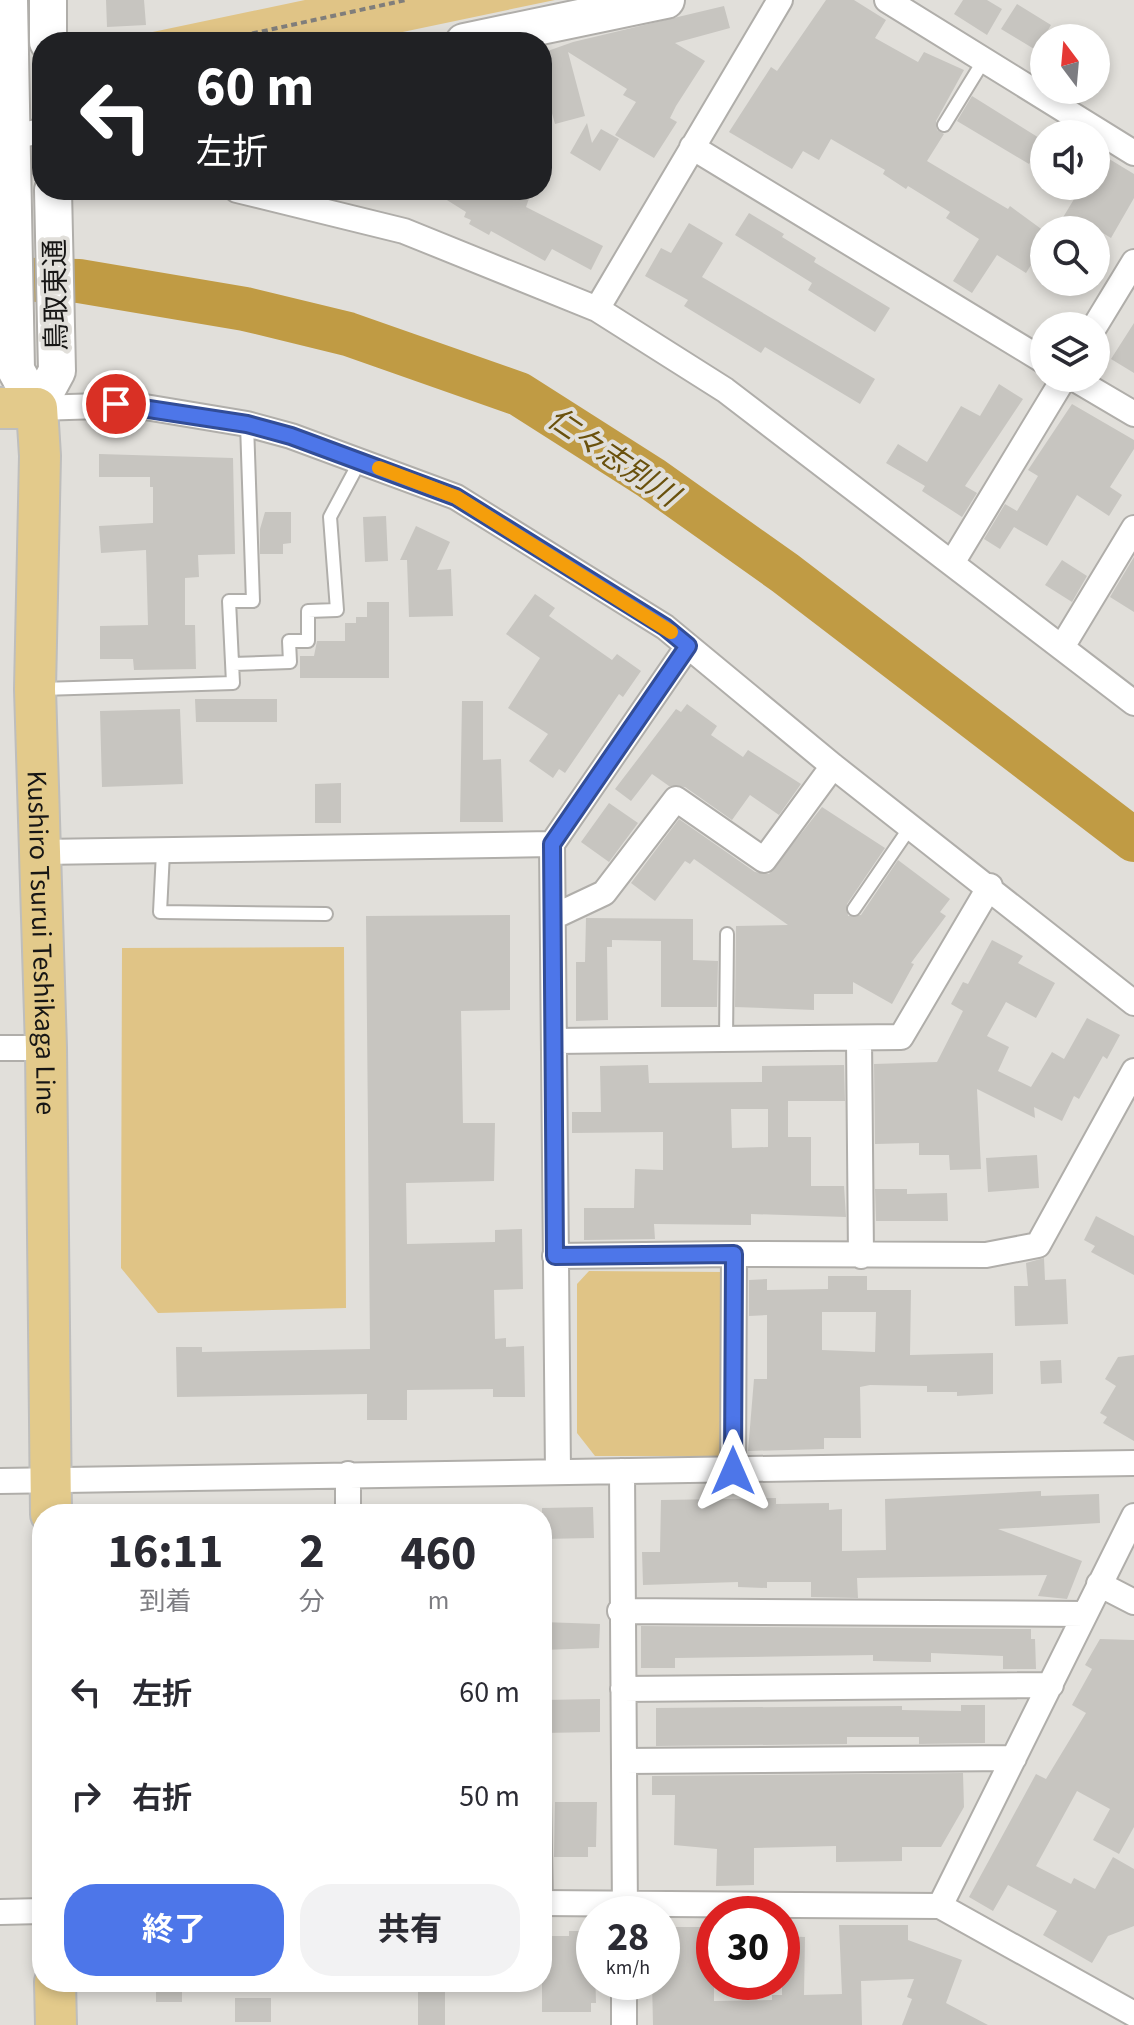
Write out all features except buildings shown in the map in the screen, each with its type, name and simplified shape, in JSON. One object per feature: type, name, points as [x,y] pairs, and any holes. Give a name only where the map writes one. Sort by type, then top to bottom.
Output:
[{"type":"main road","name":"Kushiro Tsurui Teshikaga Line","points":[[18,408],[40,456],[35,689],[46,1048],[51,1497]]},
{"type":"main road","points":[[55,1992],[56,2025]]},
{"type":"street","name":"鳥取東通","points":[[9,0],[18,135],[12,185],[18,408]]},
{"type":"street","points":[[48,0],[48,32]]},
{"type":"street","points":[[535,32],[666,0]]},
{"type":"street","points":[[597,309],[780,0]]},
{"type":"street","points":[[887,0],[1134,153]]},
{"type":"street","points":[[692,147],[1030,352]]},
{"type":"street","name":"鳥取東通","points":[[18,408],[57,371],[53,200]]},
{"type":"street","points":[[278,200],[404,231],[597,309],[725,390],[1134,703]]},
{"type":"street","points":[[1104,312],[1134,262]]},
{"type":"street","points":[[952,563],[1056,392]]},
{"type":"street","points":[[1097,392],[1134,414]]},
{"type":"street","points":[[18,408],[98,403],[133,405],[247,424],[456,497],[665,627],[833,766],[990,886],[1134,1003]]},
{"type":"street","points":[[1062,647],[1126,559],[1134,528]]},
{"type":"street","points":[[558,1472],[552,844],[688,646]]},
{"type":"street","points":[[553,917],[604,893],[676,799],[764,860],[833,766]]},
{"type":"street","points":[[42,852],[552,844]]},
{"type":"street","points":[[556,1041],[859,1040],[901,1037],[990,886]]},
{"type":"street","points":[[859,1040],[861,1256]]},
{"type":"street","points":[[0,1048],[46,1048]]},
{"type":"street","points":[[555,1256],[986,1255],[1038,1245],[1134,1071]]},
{"type":"street","points":[[733,1471],[734,1254]]},
{"type":"street","points":[[0,1481],[51,1497],[348,1474],[1134,1463]]},
{"type":"street","points":[[622,1471],[620,1611],[625,1896]]},
{"type":"street","points":[[348,1474],[348,1504]]},
{"type":"street","points":[[940,1906],[1134,1516]]},
{"type":"street","points":[[1099,1584],[1134,1602]]},
{"type":"street","points":[[620,1611],[1085,1614]]},
{"type":"street","points":[[623,1689],[1051,1685]]},
{"type":"street","points":[[624,1761],[1014,1758]]},
{"type":"street","points":[[552,1903],[576,1905]]},
{"type":"street","points":[[680,1908],[940,1906],[1134,2014]]},
{"type":"street","points":[[0,1912],[32,1911]]},
{"type":"street","points":[[624,2000],[624,2025]]},
{"type":"lane","points":[[944,125],[984,60]]},
{"type":"lane","points":[[35,689],[233,683],[229,601],[253,601],[247,424]]},
{"type":"lane","points":[[233,664],[290,662],[289,641],[308,641],[308,611],[337,610],[330,517],[360,461]]},
{"type":"lane","points":[[854,909],[911,826]]},
{"type":"lane","points":[[163,852],[160,912],[326,914]]},
{"type":"lane","points":[[726,1041],[727,934]]},
{"type":"path","points":[[259,32],[406,0]]},
{"type":"shaded area","points":[[305,0],[555,0],[403,32],[153,32]]},
{"type":"shaded area","points":[[344,947],[346,1308],[158,1313],[121,1268],[122,948]]},
{"type":"shaded area","points":[[589,1271],[723,1272],[723,1456],[595,1456],[577,1433],[577,1284]]},
{"type":"waterway","name":"仁々志別川","points":[[0,279],[79,281],[245,309],[348,334],[519,394],[651,478],[785,573],[1134,840]]},
{"type":"slow traffic","points":[[379,468],[456,497],[671,632]]},
{"type":"route","points":[[116,404],[247,424],[291,436],[456,497],[665,627],[688,646],[552,844],[556,1041],[555,1256],[734,1254],[733,1471]]}]
